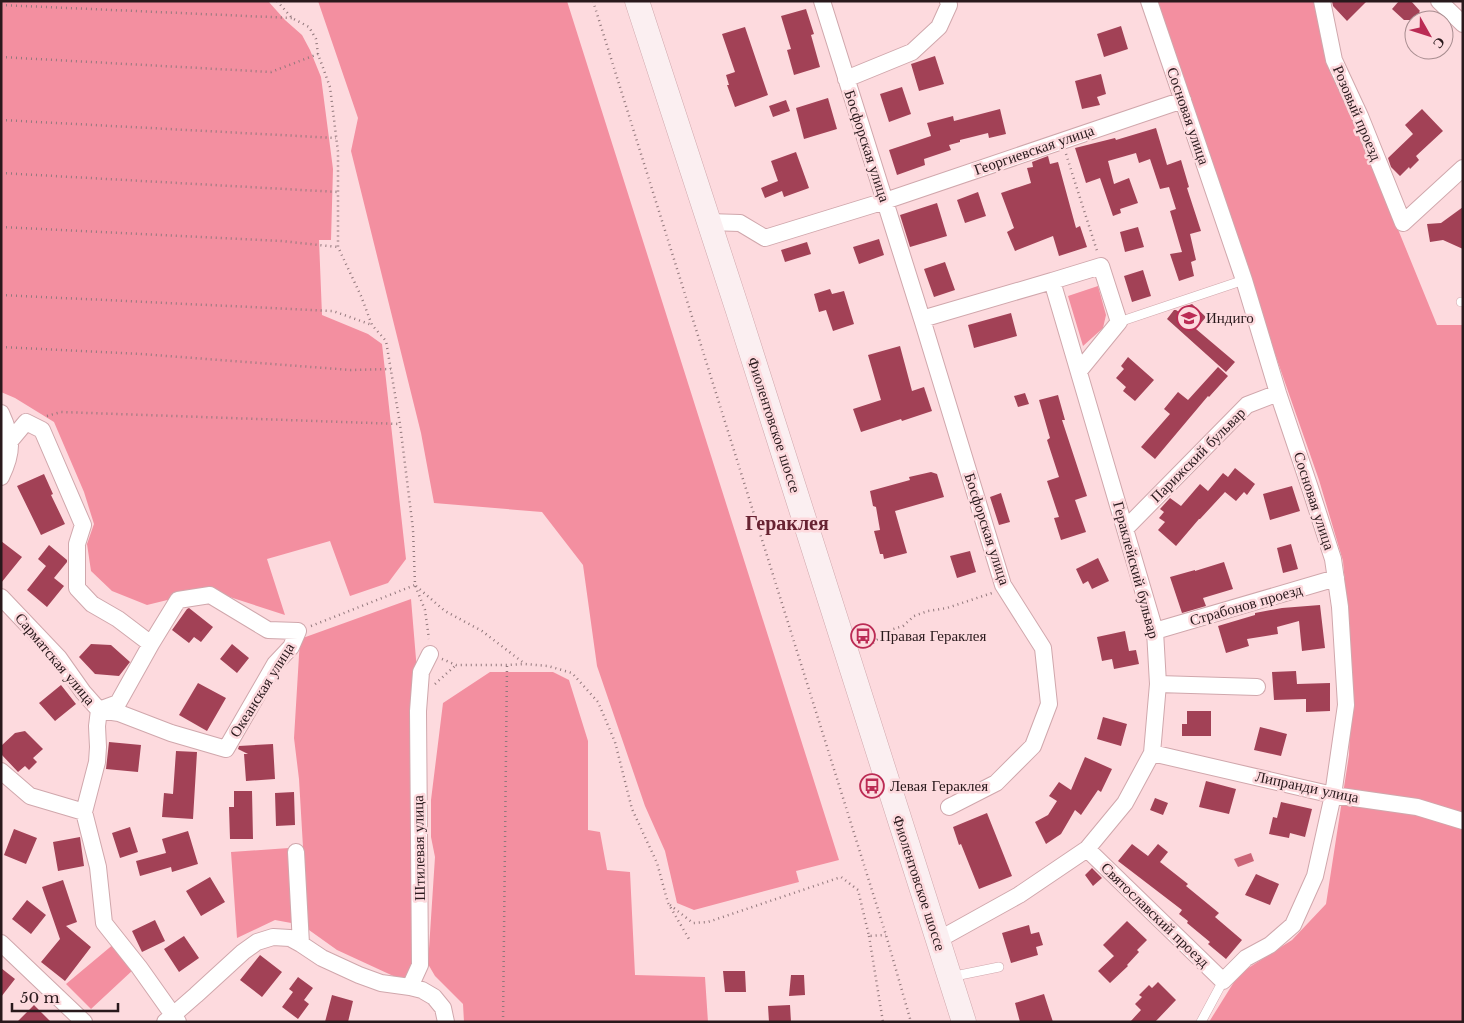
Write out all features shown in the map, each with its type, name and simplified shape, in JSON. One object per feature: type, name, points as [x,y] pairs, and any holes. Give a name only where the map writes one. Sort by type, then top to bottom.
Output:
[{"type":"main road","name":"Фиолентовское шоссе","points":[[637,1],[964,1022]]},
{"type":"street","name":"Босфорская улица","points":[[822,1],[922,319],[994,559],[1005,589],[1043,648],[1049,704],[1033,746],[996,783],[948,807]]},
{"type":"street","points":[[846,79],[912,52],[939,27],[949,5],[948,1]]},
{"type":"street","name":"Сосновая улица","points":[[1149,1],[1244,280],[1278,393],[1330,550],[1340,607],[1346,706],[1333,794],[1315,876],[1294,925],[1270,945],[1246,958],[1223,981]]},
{"type":"street","name":"Розовый проезд","points":[[1322,1],[1334,60],[1360,116],[1403,222],[1463,168]]},
{"type":"street","points":[[1439,1],[1463,24]]},
{"type":"street","name":"Георгиевская улица","points":[[708,222],[740,223],[765,238],[885,201],[1182,100]]},
{"type":"street","points":[[922,319],[1101,266],[1119,322],[1079,370]]},
{"type":"street","name":"Гераклейский бульвар","points":[[938,940],[1019,895],[1087,849],[1125,803],[1152,753],[1158,684],[1155,631],[1052,281]]},
{"type":"street","name":"Парижский бульвар","points":[[1126,528],[1247,405],[1278,393]]},
{"type":"street","points":[[1,413],[11,440],[8,461],[1,477]]},
{"type":"street","points":[[11,440],[26,422],[42,430],[83,525],[77,544],[77,588],[92,604],[151,644]]},
{"type":"street","name":"Страбонов проезд","points":[[1155,631],[1336,578]]},
{"type":"street","points":[[298,631],[268,630],[210,595],[178,600],[118,703],[99,710],[97,762],[84,812],[98,866],[104,923],[139,967],[172,1020],[242,952],[257,942],[273,937],[290,938],[322,958],[381,983],[422,990],[434,997],[443,1008],[446,1022]]},
{"type":"street","name":"Сарматская улица","points":[[1,597],[59,658],[83,692],[99,710],[119,713],[172,733],[226,749]]},
{"type":"street","name":"Океанская улица","points":[[226,749],[275,664],[291,647],[298,631]]},
{"type":"street","name":"Штилевая улица","points":[[410,987],[420,965],[418,711],[420,672],[430,654]]},
{"type":"street","points":[[1158,684],[1257,687]]},
{"type":"street","name":"Липранди улица","points":[[1152,753],[1333,794],[1417,807],[1463,821]]},
{"type":"street","points":[[1,771],[30,796],[84,812]]},
{"type":"street","name":"Святославский проезд","points":[[1087,849],[1223,981]]},
{"type":"street","points":[[296,852],[301,944]]},
{"type":"street","points":[[1,943],[84,1022]]},
{"type":"lane","points":[[1119,322],[1244,280]]},
{"type":"lane","points":[[950,977],[999,967]]},
{"type":"lane","points":[[1202,1022],[1223,981]]},
{"type":"path","points":[[277,1],[292,18],[308,27],[316,40],[318,54],[330,86],[338,152],[338,247],[361,296],[372,326],[386,341],[400,424],[413,529],[415,585],[425,610],[430,654],[456,665],[525,664],[548,666],[572,674],[598,702],[615,742],[632,809],[657,862],[668,903],[689,939]]},
{"type":"path","points":[[593,1],[886,935],[911,1022]]},
{"type":"path","points":[[1,5],[292,18]]},
{"type":"path","points":[[1,57],[271,72],[318,54]]},
{"type":"path","points":[[1,120],[336,138]]},
{"type":"path","points":[[1062,141],[1101,266]]},
{"type":"path","points":[[1,173],[338,192]]},
{"type":"path","points":[[1,227],[281,241],[338,247]]},
{"type":"path","points":[[1,295],[333,311],[372,326]]},
{"type":"path","points":[[1,347],[141,354],[352,370],[391,369]]},
{"type":"path","points":[[26,422],[61,412],[400,424]]},
{"type":"path","points":[[298,631],[415,585]]},
{"type":"path","points":[[415,585],[445,611],[482,631],[525,664]]},
{"type":"path","points":[[869,646],[890,630],[903,626],[914,616],[928,611],[947,608],[1005,589]]},
{"type":"path","points":[[503,1022],[507,665]]},
{"type":"path","points":[[668,903],[693,923],[708,922],[841,877],[858,890],[870,936],[883,1022]]},
{"type":"path","points":[[870,936],[886,935]]},
{"type":"shaded area","points":[[1,1],[268,1],[302,35],[321,77],[333,169],[331,240],[319,240],[322,315],[368,334],[382,344],[406,559],[388,583],[350,596],[330,541],[267,559],[285,615],[208,590],[147,605],[112,591],[91,571],[87,544],[94,524],[84,492],[54,422],[15,398],[1,392]]},
{"type":"shaded area","points":[[318,1],[567,1],[839,860],[796,871],[799,882],[694,910],[677,903],[665,851],[645,806],[597,666],[583,565],[542,512],[434,503],[421,433],[351,151],[358,118]]},
{"type":"shaded area","points":[[1152,1],[1314,1],[1322,43],[1437,325],[1463,325],[1463,1022],[1209,1022],[1239,974],[1292,940],[1326,904],[1349,755],[1352,665],[1343,561],[1319,480]]},
{"type":"shaded area","points":[[1098,286],[1106,315],[1103,328],[1083,346],[1068,296]]},
{"type":"shaded area","points":[[411,599],[417,671],[422,962],[402,980],[337,950],[302,925],[275,920],[237,938],[231,852],[303,847],[299,779],[294,738],[300,639]]},
{"type":"shaded area","points":[[490,672],[553,672],[569,680],[588,741],[588,830],[600,832],[607,870],[630,872],[635,975],[705,977],[708,1022],[464,1022],[463,1004],[435,976],[428,964],[435,857],[431,837],[431,800],[443,703]]},
{"type":"shaded area","points":[[1251,853],[1254,861],[1238,867],[1234,859]]},
{"type":"shaded area","points":[[115,943],[134,969],[91,1009],[66,984]]},
{"type":"building","points":[[1332,1],[1367,1],[1347,21],[1333,6]]},
{"type":"building","points":[[1399,1],[1411,1],[1419,10],[1404,10],[1404,20],[1392,9]]},
{"type":"building","points":[[806,9],[814,34],[811,35],[820,67],[794,75],[787,50],[791,49],[781,16]]},
{"type":"building","points":[[1121,26],[1128,49],[1104,57],[1097,34]]},
{"type":"building","points":[[745,27],[768,95],[735,107],[727,85],[729,85],[726,75],[735,72],[722,34]]},
{"type":"building","points":[[935,56],[944,84],[919,91],[911,64]]},
{"type":"building","points":[[1101,74],[1106,94],[1097,97],[1100,105],[1082,109],[1075,81]]},
{"type":"building","points":[[902,87],[911,114],[889,122],[880,94]]},
{"type":"building","points":[[828,98],[837,129],[804,139],[796,108]]},
{"type":"building","points":[[786,100],[790,111],[773,117],[769,106]]},
{"type":"building","points":[[1000,109],[1006,134],[989,138],[988,133],[960,140],[960,142],[949,145],[951,150],[924,159],[925,165],[897,175],[889,150],[931,136],[927,123],[953,116],[954,121]]},
{"type":"building","points":[[1422,109],[1443,131],[1416,156],[1419,160],[1400,176],[1391,167],[1388,158],[1413,134],[1405,125]]},
{"type":"building","points":[[1156,128],[1167,165],[1181,160],[1189,187],[1187,188],[1201,231],[1190,234],[1196,260],[1191,262],[1194,276],[1179,281],[1170,254],[1182,252],[1170,211],[1176,209],[1169,187],[1160,189],[1150,159],[1139,163],[1136,153],[1108,161],[1114,184],[1129,178],[1138,203],[1120,209],[1121,213],[1113,216],[1100,178],[1086,183],[1075,148],[1115,138],[1116,140]]},
{"type":"building","points":[[796,152],[809,188],[784,197],[782,191],[765,198],[761,188],[778,181],[771,161]]},
{"type":"building","points":[[1048,156],[1050,164],[1058,162],[1076,228],[1080,226],[1087,247],[1059,256],[1053,236],[1015,251],[1007,232],[1014,228],[1001,193],[1031,183],[1027,168],[1033,167],[1032,162]]},
{"type":"building","points":[[978,192],[986,216],[965,223],[957,200]]},
{"type":"building","points":[[937,203],[947,236],[910,247],[900,215]]},
{"type":"building","points":[[1463,207],[1463,249],[1443,240],[1430,242],[1427,224],[1441,223]]},
{"type":"building","points":[[1138,227],[1144,247],[1125,252],[1120,232]]},
{"type":"building","points":[[879,239],[884,255],[859,264],[853,247]]},
{"type":"building","points":[[807,242],[811,254],[785,262],[781,250]]},
{"type":"building","points":[[945,262],[955,290],[934,297],[924,269]]},
{"type":"building","points":[[1143,270],[1151,296],[1132,302],[1124,276]]},
{"type":"building","points":[[830,289],[832,294],[844,291],[854,324],[833,331],[826,310],[819,312],[814,294]]},
{"type":"building","points":[[1192,304],[1206,317],[1196,329],[1235,362],[1226,372],[1167,319],[1174,310],[1179,312],[1184,307]]},
{"type":"building","points":[[1011,313],[1017,336],[974,348],[968,325]]},
{"type":"building","points":[[900,346],[912,391],[924,387],[932,411],[861,432],[853,409],[881,400],[868,355]]},
{"type":"building","points":[[1128,357],[1154,380],[1135,401],[1123,391],[1126,387],[1116,378],[1124,369],[1121,366]]},
{"type":"building","points":[[1218,367],[1228,376],[1208,396],[1155,459],[1141,447],[1170,414],[1164,409],[1178,392],[1188,400]]},
{"type":"building","points":[[1025,393],[1029,404],[1018,407],[1014,396]]},
{"type":"building","points":[[1058,395],[1065,420],[1062,420],[1087,496],[1075,500],[1086,532],[1061,540],[1054,518],[1059,517],[1047,481],[1059,477],[1047,440],[1050,438],[1039,400]]},
{"type":"building","points":[[1235,468],[1255,484],[1247,495],[1244,492],[1236,501],[1225,492],[1176,546],[1158,530],[1165,522],[1159,518],[1164,512],[1160,509],[1170,498],[1181,506],[1200,484],[1208,491],[1223,473],[1228,477]]},
{"type":"building","points":[[931,472],[937,474],[944,497],[895,511],[907,553],[884,559],[883,554],[880,554],[874,531],[880,530],[876,507],[873,506],[870,491],[910,480],[909,477]]},
{"type":"building","points":[[44,474],[53,494],[51,495],[65,524],[41,535],[17,486]]},
{"type":"building","points":[[1292,486],[1300,511],[1270,520],[1263,494]]},
{"type":"building","points":[[1001,493],[1010,522],[999,525],[990,497]]},
{"type":"building","points":[[1,541],[22,557],[1,583]]},
{"type":"building","points":[[1291,544],[1298,569],[1283,573],[1277,548]]},
{"type":"building","points":[[49,545],[67,562],[54,578],[64,586],[47,607],[27,590],[46,566],[38,559]]},
{"type":"building","points":[[970,551],[976,572],[957,578],[950,556]]},
{"type":"building","points":[[1098,558],[1109,581],[1092,589],[1088,581],[1083,584],[1076,569]]},
{"type":"building","points":[[1224,562],[1233,589],[1203,598],[1206,606],[1182,613],[1170,577]]},
{"type":"building","points":[[1320,605],[1325,648],[1302,651],[1299,621],[1277,627],[1278,634],[1247,639],[1249,646],[1226,653],[1218,626],[1255,615],[1255,613],[1282,608]]},
{"type":"building","points":[[189,608],[213,627],[201,642],[194,637],[189,643],[172,630]]},
{"type":"building","points":[[1125,631],[1129,651],[1136,650],[1139,664],[1114,669],[1112,659],[1102,661],[1097,637]]},
{"type":"building","points":[[91,644],[111,645],[130,662],[119,676],[95,674],[79,657]]},
{"type":"building","points":[[232,644],[249,658],[237,673],[220,659]]},
{"type":"building","points":[[1296,671],[1297,684],[1330,683],[1330,711],[1306,712],[1306,699],[1274,700],[1272,672]]},
{"type":"building","points":[[198,683],[226,698],[207,731],[179,715]]},
{"type":"building","points":[[61,685],[76,704],[55,721],[39,703]]},
{"type":"building","points":[[1187,711],[1211,711],[1211,736],[1182,736],[1182,724],[1187,724]]},
{"type":"building","points":[[1103,717],[1127,724],[1121,746],[1097,739]]},
{"type":"building","points":[[1260,727],[1287,734],[1281,756],[1254,750]]},
{"type":"building","points":[[25,731],[43,749],[33,758],[37,762],[29,770],[25,766],[18,772],[1,754],[1,746],[15,733]]},
{"type":"building","points":[[109,742],[141,745],[138,772],[106,769]]},
{"type":"building","points":[[273,744],[275,779],[246,781],[244,754],[248,754],[238,749],[239,746]]},
{"type":"building","points":[[176,751],[197,752],[193,819],[162,817],[164,793],[173,794]]},
{"type":"building","points":[[1085,757],[1112,769],[1101,792],[1098,790],[1081,815],[1075,810],[1061,834],[1046,844],[1035,822],[1048,815],[1057,801],[1049,796],[1059,782],[1071,790]]},
{"type":"building","points":[[1206,781],[1236,789],[1229,814],[1199,807]]},
{"type":"building","points":[[234,791],[252,791],[253,839],[230,839],[229,807],[234,807]]},
{"type":"building","points":[[294,792],[295,825],[276,826],[275,793]]},
{"type":"building","points":[[1155,798],[1168,803],[1163,815],[1150,810]]},
{"type":"building","points":[[1281,802],[1312,809],[1305,837],[1290,833],[1289,838],[1269,834],[1273,817],[1277,818]]},
{"type":"building","points":[[987,813],[1012,876],[979,889],[953,827]]},
{"type":"building","points":[[130,827],[138,852],[120,858],[112,833]]},
{"type":"building","points":[[14,829],[37,838],[26,864],[4,855]]},
{"type":"building","points":[[188,831],[198,864],[172,872],[171,867],[140,876],[136,861],[166,853],[162,839]]},
{"type":"building","points":[[80,837],[84,866],[58,871],[53,842]]},
{"type":"building","points":[[1132,844],[1148,856],[1158,844],[1168,852],[1160,862],[1188,884],[1186,886],[1219,913],[1215,917],[1242,940],[1226,959],[1208,944],[1210,942],[1187,923],[1188,921],[1179,914],[1182,910],[1118,861]]},
{"type":"building","points":[[1092,868],[1102,878],[1093,886],[1085,875]]},
{"type":"building","points":[[1256,874],[1279,884],[1270,905],[1245,895]]},
{"type":"building","points":[[210,877],[225,902],[201,916],[186,891]]},
{"type":"building","points":[[63,880],[77,922],[66,926],[91,947],[65,981],[41,962],[60,939],[42,887]]},
{"type":"building","points":[[27,900],[46,915],[31,934],[12,919]]},
{"type":"building","points":[[155,920],[165,941],[142,952],[132,931]]},
{"type":"building","points":[[1127,921],[1147,940],[1137,950],[1139,952],[1128,966],[1110,983],[1098,971],[1114,956],[1103,945]]},
{"type":"building","points":[[1029,925],[1031,934],[1039,932],[1043,945],[1036,947],[1038,955],[1011,963],[1002,933]]},
{"type":"building","points":[[184,936],[199,958],[179,972],[164,949]]},
{"type":"building","points":[[260,955],[282,972],[262,997],[240,980]]},
{"type":"building","points":[[1,968],[15,979],[1,997]]},
{"type":"building","points":[[723,971],[745,971],[746,992],[725,992]]},
{"type":"building","points":[[791,975],[804,975],[805,995],[789,996]]},
{"type":"building","points":[[298,977],[313,988],[304,1000],[309,1004],[298,1019],[282,1007],[293,992],[289,989]]},
{"type":"building","points":[[1158,982],[1176,1000],[1155,1022],[1130,1022],[1141,1010],[1135,1004],[1142,997],[1139,995],[1149,985],[1152,988]]},
{"type":"building","points":[[1044,994],[1053,1022],[1020,1022],[1015,1003]]},
{"type":"building","points":[[332,995],[353,1001],[348,1022],[325,1022]]},
{"type":"building","points":[[34,1005],[51,1022],[17,1022]]},
{"type":"building","points":[[790,1005],[791,1022],[769,1022],[768,1006]]},
{"type":"place","name":"Индиго","points":[[1189,318]]},
{"type":"place","name":"Правая Гераклея","points":[[863,636]]},
{"type":"place","name":"Левая Гераклея","points":[[872,786]]},
{"type":"district","name":"Гераклея","points":[[787,523]]}]
